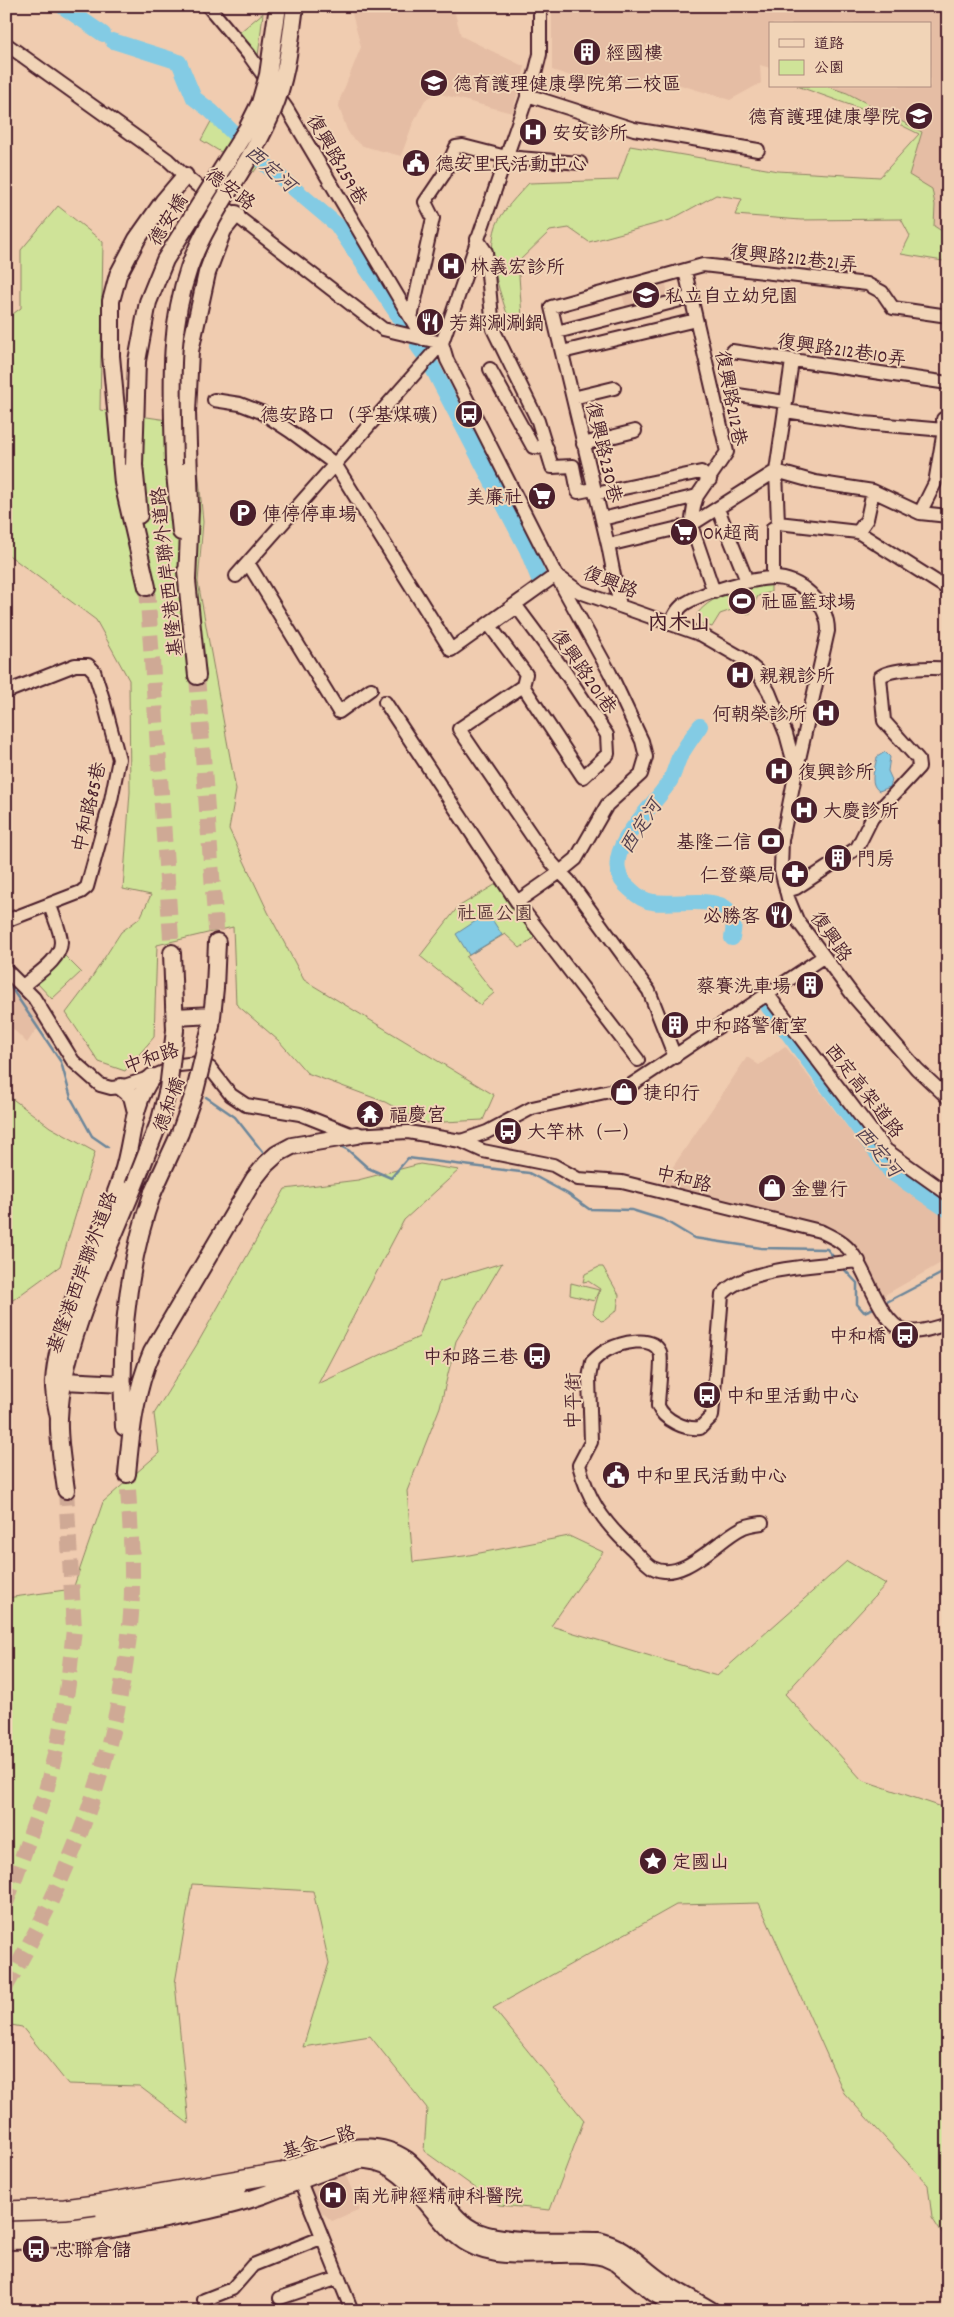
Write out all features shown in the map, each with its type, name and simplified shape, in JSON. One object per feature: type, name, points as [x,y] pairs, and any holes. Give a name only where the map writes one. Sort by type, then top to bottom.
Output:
[{"type":"highway","points":[[6,2209],[65,2209],[289,2177]]},
{"type":"main road","name":"德安橋","points":[[134,465],[136,361],[148,302],[165,260],[247,129],[260,103],[268,75],[278,6]]},
{"type":"main road","name":"德安橋","points":[[174,464],[173,342],[178,307],[190,267],[214,217],[273,110],[289,55],[295,6]]},
{"type":"main road","name":"基隆港西岸聯外道路","points":[[134,465],[147,587],[124,483],[111,356],[111,301],[118,275],[137,240],[163,202],[185,176]]},
{"type":"main road","points":[[187,580],[190,510],[187,412],[190,351],[207,273],[222,230],[236,214]]},
{"type":"main road","name":"基隆港西岸聯外道路","points":[[174,464],[197,676]]},
{"type":"main road","points":[[172,953],[176,1023],[212,1020],[217,942]]},
{"type":"main road","name":"德和橋","points":[[123,1384],[125,1328],[133,1258],[141,1224],[153,1192],[180,1133],[195,1091],[212,1020]]},
{"type":"main road","name":"德和橋","points":[[134,1186],[160,1120],[168,1089],[176,1023]]},
{"type":"main road","points":[[59,1418],[53,1383],[62,1336],[123,1174],[136,1112],[143,1091],[152,1078]]},
{"type":"main road","points":[[122,1087],[132,1096],[136,1112]]},
{"type":"main road","points":[[64,1381],[123,1384],[127,1474],[133,1416],[144,1369],[152,1352],[248,1188],[266,1164],[277,1154],[292,1146],[331,1135],[357,1135]]},
{"type":"main road","name":"基隆港西岸聯外道路","points":[[66,1490],[59,1418],[64,1381],[82,1317],[134,1186]]},
{"type":"main road","name":"基金一路","points":[[289,2177],[352,2148],[365,2146],[390,2151],[409,2161],[460,2222],[476,2232],[495,2238],[599,2241],[608,2244],[625,2251],[662,2282],[712,2311]]},
{"type":"main road","name":"基金一路","points":[[6,2242],[366,2160],[385,2164],[400,2172],[451,2232],[470,2245],[492,2252],[604,2257],[617,2263],[654,2294],[684,2311]]},
{"type":"main road","name":"基金一路","points":[[6,2227],[56,2231]]},
{"type":"street","name":"復興路259巷","points":[[208,6],[249,55],[287,109],[423,339]]},
{"type":"street","points":[[236,576],[442,343],[528,96],[540,54],[540,6]]},
{"type":"street","name":"德安路","points":[[6,44],[168,160],[185,176],[383,329],[442,343]]},
{"type":"street","points":[[528,96],[634,128],[758,150]]},
{"type":"street","points":[[411,318],[434,218],[425,202],[444,174],[456,147],[463,146],[506,157],[580,162]]},
{"type":"street","points":[[477,239],[486,252],[493,329],[538,421],[548,448],[552,467],[572,466],[578,492],[594,492],[701,472],[710,480]]},
{"type":"street","name":"復興路212巷21弄","points":[[551,307],[703,266],[867,284],[882,292],[893,308],[948,316]]},
{"type":"street","name":"復興路212巷","points":[[685,270],[727,452],[698,496],[694,506],[691,525]]},
{"type":"street","points":[[557,332],[692,297]]},
{"type":"street","name":"復興路230巷","points":[[551,307],[602,519],[620,606]]},
{"type":"street","points":[[562,352],[696,320]]},
{"type":"street","name":"復興路","points":[[442,343],[447,360],[556,574],[580,592],[702,635],[742,658],[756,670],[770,692],[786,734],[796,771],[782,840],[781,870],[786,891],[797,920],[823,957],[917,1069],[948,1098]]},
{"type":"street","name":"復興路212巷10弄","points":[[732,351],[948,383]]},
{"type":"street","points":[[792,361],[776,471],[778,523],[858,532],[948,589]]},
{"type":"street","points":[[490,369],[533,447],[548,448]]},
{"type":"street","points":[[573,398],[614,388]]},
{"type":"street","points":[[738,395],[864,423],[945,423],[935,482],[920,513]]},
{"type":"street","points":[[214,400],[240,404],[261,412],[290,430],[335,464],[451,650],[556,574]]},
{"type":"street","points":[[583,444],[636,431]]},
{"type":"street","points":[[608,545],[691,525],[776,471],[815,482],[873,491],[920,513],[948,516]]},
{"type":"street","points":[[858,532],[867,519],[873,491]]},
{"type":"street","points":[[602,519],[698,496]]},
{"type":"street","points":[[718,509],[747,582]]},
{"type":"street","points":[[691,525],[714,592]]},
{"type":"street","points":[[773,528],[773,578]]},
{"type":"street","points":[[248,563],[339,712],[370,689]]},
{"type":"street","name":"復興路201巷","points":[[518,902],[576,859],[607,805],[641,774],[646,757],[642,741],[610,673],[570,604],[556,574]]},
{"type":"street","points":[[670,624],[676,612],[686,603],[747,582],[773,578],[800,586],[817,599],[825,611],[828,625],[796,771]]},
{"type":"street","name":"復興路201巷","points":[[570,604],[580,592]]},
{"type":"street","name":"復興路201巷","points":[[517,607],[563,669],[607,735],[608,754],[583,777],[522,686],[526,674],[490,626],[517,607]]},
{"type":"street","name":"中和路85巷","points":[[6,692],[75,665],[88,664],[94,671],[116,744],[118,759],[87,887],[81,892],[50,905],[11,920],[6,919]]},
{"type":"street","points":[[786,891],[796,888],[857,848],[872,818],[919,766],[918,759],[884,721],[880,677],[884,673],[896,671],[934,667],[948,669]]},
{"type":"street","points":[[522,686],[459,730],[545,855],[569,880],[649,991],[675,1057]]},
{"type":"street","points":[[386,702],[518,902],[638,1060]]},
{"type":"street","points":[[23,986],[56,956],[60,950],[60,935],[50,905]]},
{"type":"street","name":"中和路","points":[[461,1141],[487,1132],[532,1108],[628,1087],[823,957]]},
{"type":"street","name":"中和路","points":[[6,970],[23,986],[48,1020],[73,1061],[100,1085],[111,1088],[122,1087],[152,1078],[179,1065],[199,1062],[210,1068],[231,1095],[246,1105],[300,1114],[331,1135]]},
{"type":"street","name":"西定高架道路","points":[[768,995],[886,1150],[948,1194]]},
{"type":"street","name":"中和路","points":[[357,1135],[408,1132],[461,1141],[483,1151],[553,1166],[578,1179],[622,1182],[813,1229],[838,1240],[848,1248],[838,1262],[874,1291],[890,1320],[904,1331],[921,1330],[948,1324]]},
{"type":"street","points":[[483,1151],[479,1142],[487,1132]]},
{"type":"street","points":[[838,1240],[842,1248],[838,1262]]},
{"type":"street","name":"中平街","points":[[762,1523],[741,1528],[710,1552],[684,1566],[671,1570],[658,1570],[648,1564],[616,1534],[594,1507],[584,1486],[579,1465],[591,1442],[589,1378],[592,1362],[606,1350],[626,1343],[646,1342],[655,1345],[660,1353],[658,1406],[661,1413],[681,1426],[700,1428],[712,1416],[722,1295],[736,1282],[781,1269],[838,1262]]},
{"type":"street","points":[[289,2177],[321,2238],[352,2311]]},
{"type":"street","points":[[6,2209],[56,2231]]},
{"type":"street","points":[[204,2300],[232,2289],[253,2264],[321,2238]]},
{"type":"street","points":[[280,2298],[339,2278]]},
{"type":"shaded area","name":"德育護理健康學院第二校區","points":[[350,6],[453,6],[461,36],[525,67],[512,113],[437,93],[425,100],[413,123],[401,156],[363,146],[352,138],[347,130],[339,107],[340,99],[361,47]]},
{"type":"shaded area","name":"德育護理健康學院","points":[[552,6],[948,6],[948,235],[934,227],[935,205],[909,175],[922,132],[847,93],[833,88],[932,88],[932,22],[769,22],[769,68],[760,65],[761,83],[730,100],[674,83],[645,80],[576,88],[577,78],[552,70]]},
{"type":"shaded area","name":"私立自立幼兒園","points":[[664,277],[670,301],[627,313],[621,289]]},
{"type":"shaded area","points":[[6,977],[30,1001],[45,1025],[35,1031],[27,1043],[6,1022]]},
{"type":"shaded area","points":[[785,1046],[858,1141],[948,1210],[948,1259],[883,1296],[861,1251],[848,1238],[835,1231],[660,1186],[747,1057],[759,1065]]},
{"type":"shaded area","name":"南光神經精神科醫院","points":[[343,2169],[360,2209],[332,2221],[317,2208],[308,2181]]},
{"type":"green space","points":[[263,13],[257,66],[235,36]]},
{"type":"green space","points":[[803,88],[832,88],[847,93],[922,132],[909,175],[932,189],[935,205],[934,226],[948,235],[948,253],[943,261],[901,254],[910,236],[901,219],[801,220],[735,215],[742,199],[716,195],[670,220],[589,242],[569,228],[550,231],[518,262],[522,317],[508,317],[495,272],[492,249],[493,238],[496,226],[502,215],[529,183],[618,180],[630,146],[778,171],[880,177],[919,134],[889,119]]},
{"type":"green space","points":[[215,114],[265,156],[254,172],[201,140]]},
{"type":"green space","points":[[58,206],[103,242],[100,410],[194,424],[203,522],[198,582],[236,790],[229,829],[268,912],[304,980],[494,1095],[483,1120],[424,1123],[385,1102],[307,1073],[279,1041],[236,1004],[233,927],[157,945],[154,1037],[125,1071],[99,1062],[66,1013],[85,988],[121,932],[140,918],[151,895],[123,889],[130,792],[129,680],[96,620],[6,553],[6,319],[21,308],[21,250]]},
{"type":"green space","points":[[771,582],[771,592],[758,596],[749,615],[740,607],[720,614],[712,627],[700,623],[697,614],[712,601],[731,592]]},
{"type":"green space","name":"社區公園","points":[[503,880],[541,933],[520,948],[505,934],[466,957],[494,993],[480,1005],[420,956],[458,907]]},
{"type":"green space","points":[[65,956],[81,972],[52,999],[37,983]]},
{"type":"green space","points":[[6,1094],[50,1127],[95,1152],[60,1266],[6,1305]]},
{"type":"green space","points":[[420,1164],[459,1170],[404,1220],[318,1384],[419,1337],[439,1282],[502,1263],[456,1341],[440,1407],[407,1491],[413,1562],[464,1556],[569,1536],[603,1552],[551,1626],[717,1676],[847,1561],[886,1584],[785,1694],[862,1780],[948,1809],[948,2243],[932,2218],[928,2185],[844,2093],[759,1903],[676,1905],[493,2008],[584,2120],[550,2210],[499,2205],[424,2151],[427,2108],[370,2036],[303,2047],[329,1963],[313,1891],[192,1884],[175,1983],[189,2124],[139,2086],[68,2084],[22,2027],[6,2024],[6,1598],[73,1589],[103,1502],[159,1453],[154,1414],[196,1346],[285,1189],[358,1180]]},
{"type":"green space","points":[[603,1267],[619,1295],[617,1310],[601,1321],[593,1313],[600,1289],[588,1281],[583,1282],[585,1274]]},
{"type":"green space","points":[[571,1283],[599,1290],[594,1301],[570,1295]]},
{"type":"water","points":[[885,752],[890,757],[888,771],[892,780],[890,787],[879,791],[874,784],[873,776],[877,757]]},
{"type":"water","points":[[488,913],[502,935],[469,955],[456,934]]},
{"type":"waterway","name":"西定河","points":[[62,6],[103,34]]},
{"type":"waterway","name":"西定河","points":[[113,41],[179,62],[194,98],[211,111],[267,166],[337,225],[407,328]]},
{"type":"waterway","name":"西定河","points":[[418,346],[423,353]]},
{"type":"waterway","name":"西定河","points":[[431,365],[527,549],[539,579]]},
{"type":"waterway","name":"西定河","points":[[700,726],[679,758],[671,779],[628,835],[618,859],[618,870],[626,885],[646,900],[665,903],[708,902],[720,905],[729,911],[733,922],[732,938]]},
{"type":"waterway","points":[[6,984],[12,989],[61,1062],[71,1098],[92,1136],[108,1147]]},
{"type":"waterway","name":"西定河","points":[[768,1006],[891,1172],[948,1210]]},
{"type":"waterway","points":[[206,1097],[235,1117],[265,1155]]},
{"type":"waterway","points":[[340,1146],[348,1150],[368,1168],[391,1178],[408,1158],[529,1173],[568,1194],[589,1209],[632,1210],[664,1220],[694,1238],[761,1248],[827,1249],[836,1260]]},
{"type":"waterway","points":[[843,1268],[857,1283],[857,1304],[864,1312],[876,1307]]},
{"type":"waterway","points":[[883,1304],[948,1270]]},
{"type":"tunnel","points":[[147,587],[172,953]]},
{"type":"tunnel","points":[[197,676],[217,942]]},
{"type":"tunnel","points":[[6,1986],[52,1899],[72,1853],[90,1807],[117,1712],[125,1663],[132,1597],[127,1474]]},
{"type":"tunnel","points":[[6,1903],[46,1791],[59,1738],[68,1684],[74,1629],[66,1490]]},
{"type":"place","name":"經國樓","points":[[587,52]]},
{"type":"place","name":"德育護理健康學院第二校區","points":[[434,83]]},
{"type":"place","name":"德育護理健康學院","points":[[919,116]]},
{"type":"place","name":"安安診所","points":[[533,132]]},
{"type":"place","name":"德安里民活動中心","points":[[416,163]]},
{"type":"place","name":"林義宏診所","points":[[451,266]]},
{"type":"place","name":"私立自立幼兒園","points":[[646,295]]},
{"type":"place","name":"芳鄰涮涮鍋","points":[[430,322]]},
{"type":"place","name":"德安路口（孚基煤礦）","points":[[469,414]]},
{"type":"place","name":"美廉社","points":[[542,496]]},
{"type":"place","name":"俥停停車場","points":[[243,513]]},
{"type":"place","name":"OK超商","points":[[684,532]]},
{"type":"place","name":"社區籃球場","points":[[742,601]]},
{"type":"place","name":"親親診所","points":[[740,675]]},
{"type":"place","name":"何朝榮診所","points":[[826,713]]},
{"type":"place","name":"復興診所","points":[[779,771]]},
{"type":"place","name":"大慶診所","points":[[804,810]]},
{"type":"place","name":"基隆二信","points":[[771,841]]},
{"type":"place","name":"門房","points":[[838,858]]},
{"type":"place","name":"仁登藥局","points":[[795,874]]},
{"type":"place","name":"必勝客","points":[[779,915]]},
{"type":"place","name":"蔡賽洗車場","points":[[810,985]]},
{"type":"place","name":"中和路警衛室","points":[[675,1025]]},
{"type":"place","name":"捷印行","points":[[624,1092]]},
{"type":"place","name":"福慶宮","points":[[370,1114]]},
{"type":"place","name":"大竿林（一）","points":[[508,1131]]},
{"type":"place","name":"金豐行","points":[[772,1188]]},
{"type":"place","name":"中和橋","points":[[905,1335]]},
{"type":"place","name":"中和路三巷","points":[[537,1356]]},
{"type":"place","name":"中和里活動中心","points":[[707,1395]]},
{"type":"place","name":"中和里民活動中心","points":[[616,1475]]},
{"type":"place","name":"定國山","points":[[653,1861]]},
{"type":"place","name":"南光神經精神科醫院","points":[[333,2195]]},
{"type":"place","name":"忠聯倉儲","points":[[36,2249]]},
{"type":"district","name":"內木山","points":[[679,622]]}]
